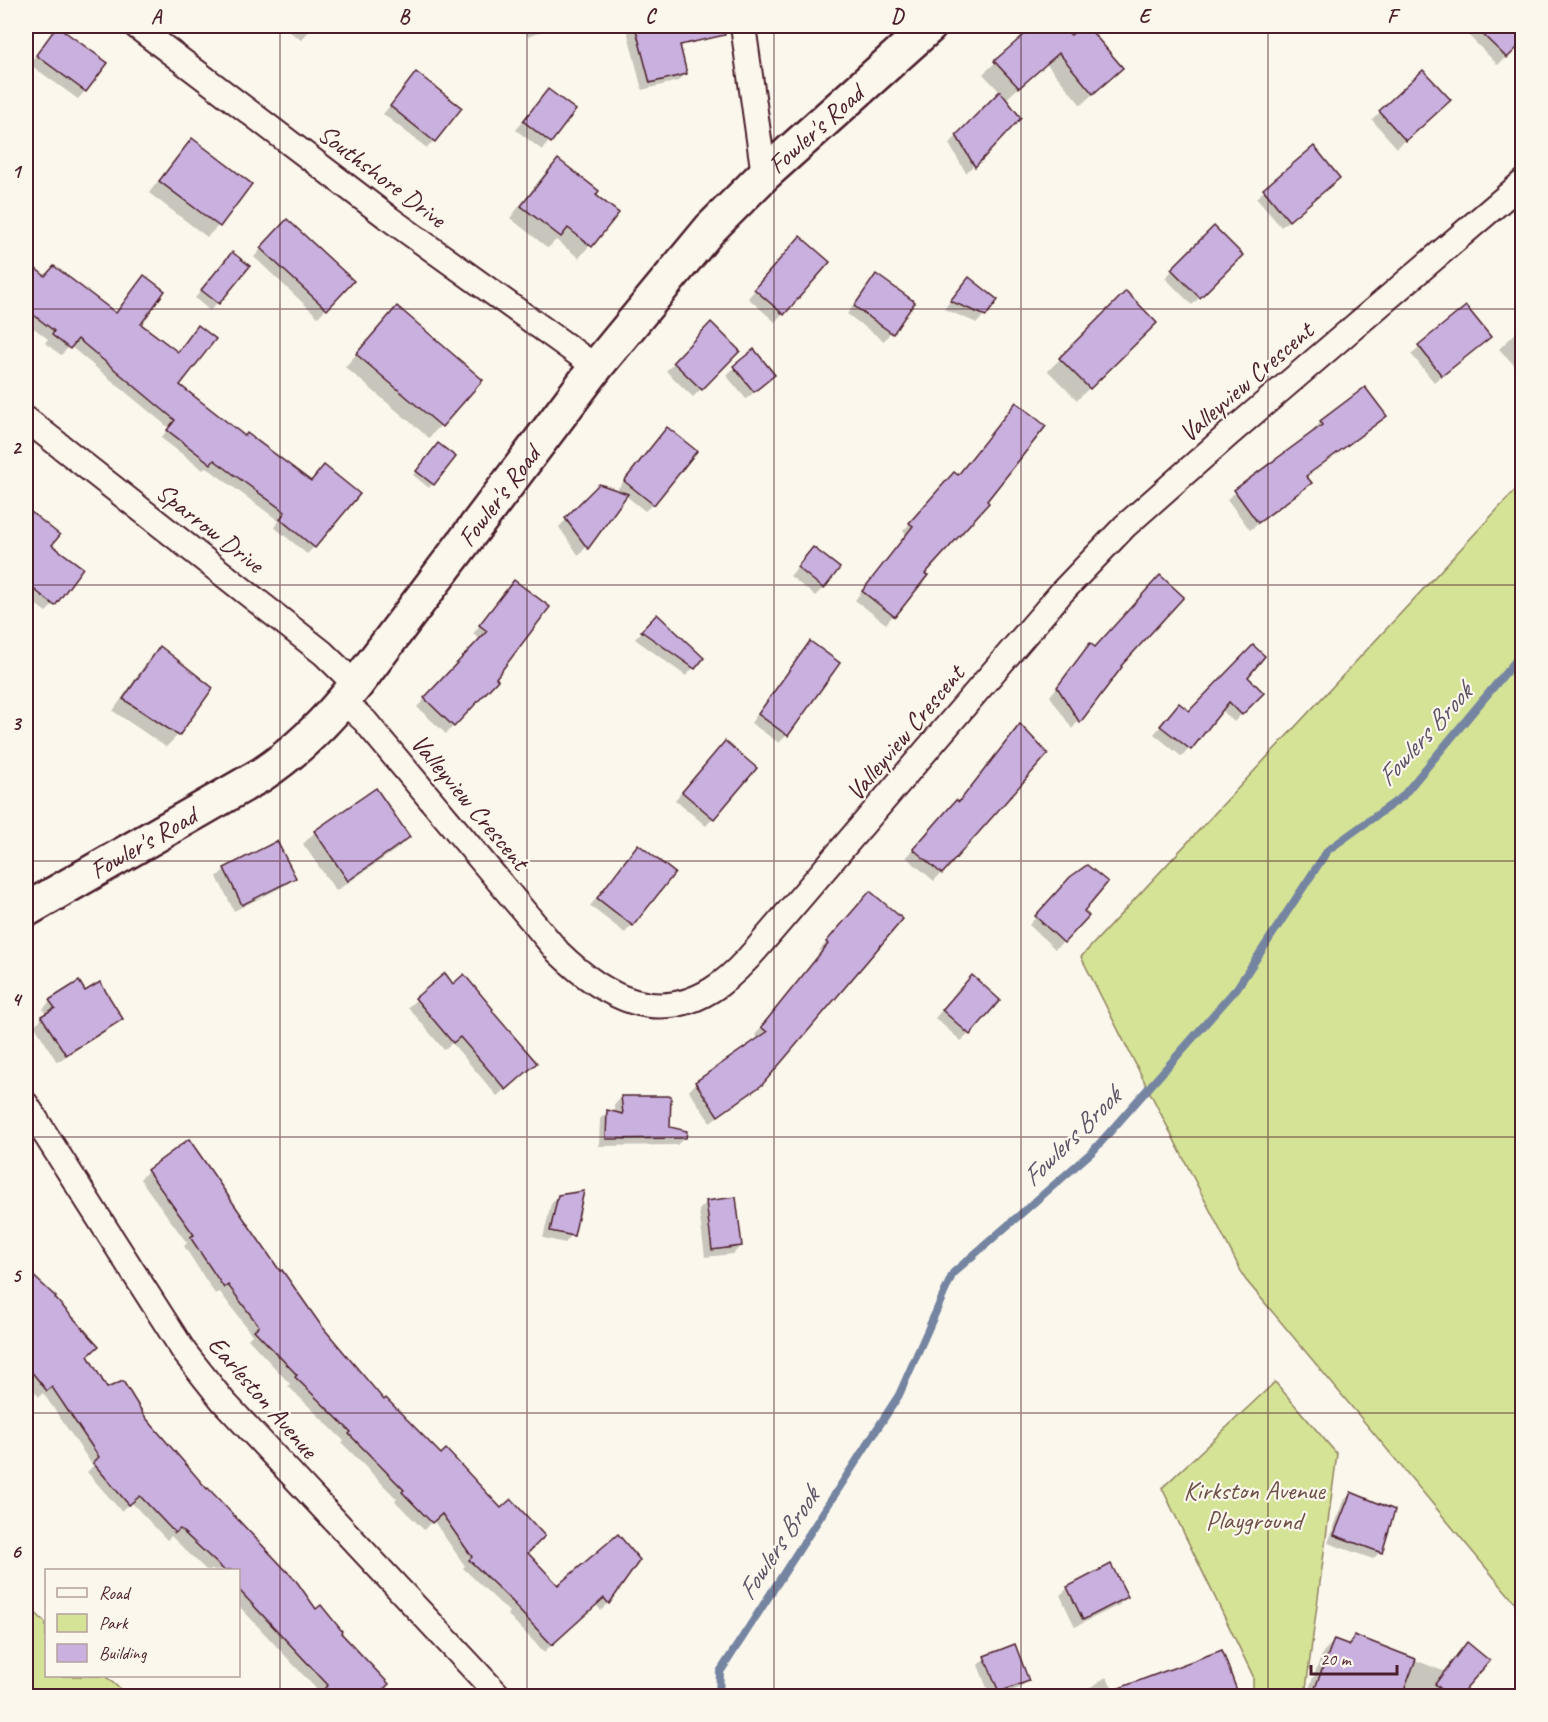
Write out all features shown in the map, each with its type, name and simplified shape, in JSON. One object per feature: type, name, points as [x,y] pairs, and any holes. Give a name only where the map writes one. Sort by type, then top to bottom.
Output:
[{"type":"street","name":"Southshore Drive","points":[[136,26],[390,219],[596,367]]},
{"type":"street","points":[[743,26],[764,175]]},
{"type":"street","name":"Fowler's Road","points":[[26,910],[280,762],[314,733],[350,693],[596,367],[710,229],[764,175],[930,26]]},
{"type":"street","name":"Valleyview Crescent","points":[[350,693],[365,721],[558,952],[590,981],[628,1001],[647,1005],[668,1005],[702,995],[718,986],[737,970],[759,946],[1061,593],[1125,526],[1522,183]]},
{"type":"street","name":"Sparrow Drive","points":[[26,419],[323,653],[350,693]]},
{"type":"street","name":"Earleston Avenue","points":[[26,1104],[191,1361],[223,1401],[499,1696]]},
{"type":"green space","points":[[1522,483],[1522,1611],[1245,1279],[1081,957]]},
{"type":"green space","name":"Kirkston Avenue Playground","points":[[1275,1382],[1337,1454],[1305,1696],[1253,1696],[1253,1676],[1162,1488]]},
{"type":"green space","points":[[26,1604],[45,1622],[45,1677],[106,1677],[128,1696],[26,1696]]},
{"type":"building","points":[[57,26],[108,63],[86,92],[36,55]]},
{"type":"building","points":[[635,26],[724,26],[725,35],[680,45],[687,74],[650,83]]},
{"type":"building","points":[[1034,26],[1061,26],[1071,35],[1081,26],[1087,26],[1123,68],[1093,94],[1059,53],[1019,88],[994,61]]},
{"type":"building","points":[[1474,26],[1522,26],[1522,43],[1507,58]]},
{"type":"building","points":[[1423,70],[1451,100],[1406,141],[1379,111]]},
{"type":"building","points":[[416,72],[462,108],[435,142],[390,106]]},
{"type":"building","points":[[548,89],[576,110],[551,143],[523,121]]},
{"type":"building","points":[[1000,91],[1021,118],[975,167],[956,135]]},
{"type":"building","points":[[192,138],[252,184],[220,227],[159,181]]},
{"type":"building","points":[[1314,146],[1340,178],[1289,221],[1263,189]]},
{"type":"building","points":[[558,159],[599,191],[596,195],[619,213],[592,247],[568,228],[561,237],[521,206]]},
{"type":"building","points":[[287,219],[354,281],[327,310],[260,248]]},
{"type":"building","points":[[1214,226],[1243,255],[1200,298],[1171,269]]},
{"type":"building","points":[[800,236],[830,262],[784,315],[754,289]]},
{"type":"building","points":[[232,252],[250,266],[219,304],[201,290]]},
{"type":"building","points":[[26,261],[45,276],[54,266],[116,313],[144,275],[165,291],[141,324],[178,352],[198,325],[216,339],[180,385],[245,436],[247,433],[311,481],[324,465],[360,494],[315,548],[280,519],[285,512],[214,460],[211,464],[167,430],[175,420],[78,339],[70,349],[52,335],[54,331],[26,309]]},
{"type":"building","points":[[876,274],[915,302],[893,334],[854,306]]},
{"type":"building","points":[[969,277],[998,300],[986,316],[950,301]]},
{"type":"building","points":[[1126,291],[1157,323],[1090,389],[1059,358]]},
{"type":"building","points":[[397,306],[483,380],[442,427],[356,354]]},
{"type":"building","points":[[1466,306],[1491,337],[1442,376],[1418,345]]},
{"type":"building","points":[[711,322],[740,351],[702,390],[673,362]]},
{"type":"building","points":[[754,349],[775,375],[754,392],[733,366]]},
{"type":"building","points":[[1365,387],[1387,416],[1306,476],[1312,483],[1258,523],[1234,490],[1322,425],[1320,421]]},
{"type":"building","points":[[1016,402],[1046,426],[987,501],[989,503],[925,574],[928,575],[895,617],[862,591],[913,526],[909,523],[954,472],[958,475]]},
{"type":"building","points":[[667,427],[697,451],[654,505],[624,481]]},
{"type":"building","points":[[438,443],[456,457],[434,485],[416,471]]},
{"type":"building","points":[[599,484],[628,494],[588,549],[565,518]]},
{"type":"building","points":[[26,508],[60,535],[52,545],[83,568],[55,606],[26,583]]},
{"type":"building","points":[[813,547],[840,568],[824,589],[797,567]]},
{"type":"building","points":[[1160,575],[1184,597],[1121,666],[1080,723],[1057,687],[1090,643],[1095,647]]},
{"type":"building","points":[[514,580],[550,607],[496,678],[498,680],[454,727],[424,698],[487,631],[479,625]]},
{"type":"building","points":[[657,614],[704,658],[695,669],[641,631]]},
{"type":"building","points":[[810,641],[840,663],[788,736],[758,714]]},
{"type":"building","points":[[1253,645],[1265,656],[1248,677],[1264,693],[1242,715],[1229,702],[1191,750],[1160,726],[1179,703],[1189,711]]},
{"type":"building","points":[[160,646],[213,688],[179,736],[123,699]]},
{"type":"building","points":[[1020,724],[1048,754],[942,874],[913,849],[956,800],[959,802]]},
{"type":"building","points":[[725,741],[757,768],[714,819],[682,792]]},
{"type":"building","points":[[376,788],[410,837],[348,881],[314,831]]},
{"type":"building","points":[[277,841],[296,878],[242,905],[224,868]]},
{"type":"building","points":[[638,844],[675,873],[633,926],[597,898]]},
{"type":"building","points":[[1087,865],[1108,882],[1084,911],[1089,916],[1064,943],[1035,916],[1070,877]]},
{"type":"building","points":[[870,891],[903,919],[762,1085],[718,1116],[695,1082],[767,1032],[761,1027],[828,944],[826,942]]},
{"type":"building","points":[[445,973],[453,984],[464,974],[493,1009],[492,1011],[537,1063],[506,1090],[460,1037],[453,1043],[415,998]]},
{"type":"building","points":[[972,975],[1000,1000],[970,1035],[942,1010]]},
{"type":"building","points":[[79,981],[85,991],[100,982],[123,1019],[66,1055],[41,1016],[55,1008],[49,1000]]},
{"type":"building","points":[[621,1096],[671,1096],[670,1127],[687,1131],[686,1138],[606,1139],[607,1110],[623,1114]]},
{"type":"building","points":[[189,1139],[280,1271],[282,1270],[320,1324],[384,1400],[386,1398],[441,1454],[446,1449],[501,1508],[511,1499],[545,1536],[528,1553],[558,1585],[618,1534],[640,1560],[609,1604],[604,1598],[552,1645],[515,1604],[469,1560],[472,1557],[442,1514],[432,1523],[402,1492],[404,1490],[349,1434],[351,1432],[295,1377],[297,1375],[254,1330],[259,1326],[228,1285],[224,1288],[190,1237],[194,1235],[147,1170]]},
{"type":"building","points":[[584,1191],[574,1236],[550,1231],[558,1195]]},
{"type":"building","points":[[736,1197],[742,1246],[712,1250],[706,1201]]},
{"type":"building","points":[[26,1269],[56,1297],[99,1346],[88,1356],[107,1388],[123,1381],[146,1418],[207,1489],[297,1582],[316,1609],[321,1605],[342,1631],[341,1633],[389,1684],[376,1696],[316,1696],[328,1685],[240,1591],[240,1569],[223,1569],[180,1529],[175,1533],[140,1496],[129,1505],[93,1463],[99,1457],[52,1387],[47,1391],[26,1365]]},
{"type":"building","points":[[1351,1492],[1395,1510],[1382,1553],[1334,1535]]},
{"type":"building","points":[[1111,1564],[1128,1597],[1083,1620],[1067,1587]]},
{"type":"building","points":[[1354,1635],[1416,1659],[1402,1696],[1335,1696],[1315,1688],[1334,1639],[1350,1645]]},
{"type":"building","points":[[1467,1642],[1490,1661],[1459,1696],[1450,1696],[1435,1684]]},
{"type":"building","points":[[1015,1644],[1029,1681],[999,1692],[984,1656]]},
{"type":"building","points":[[1222,1650],[1239,1696],[1103,1696],[1103,1694]]},
{"type":"waterway","name":"Fowlers Brook","points":[[719,1696],[720,1672],[899,1395],[953,1273],[1093,1151],[1237,988],[1328,850],[1402,797],[1522,653]]}]
